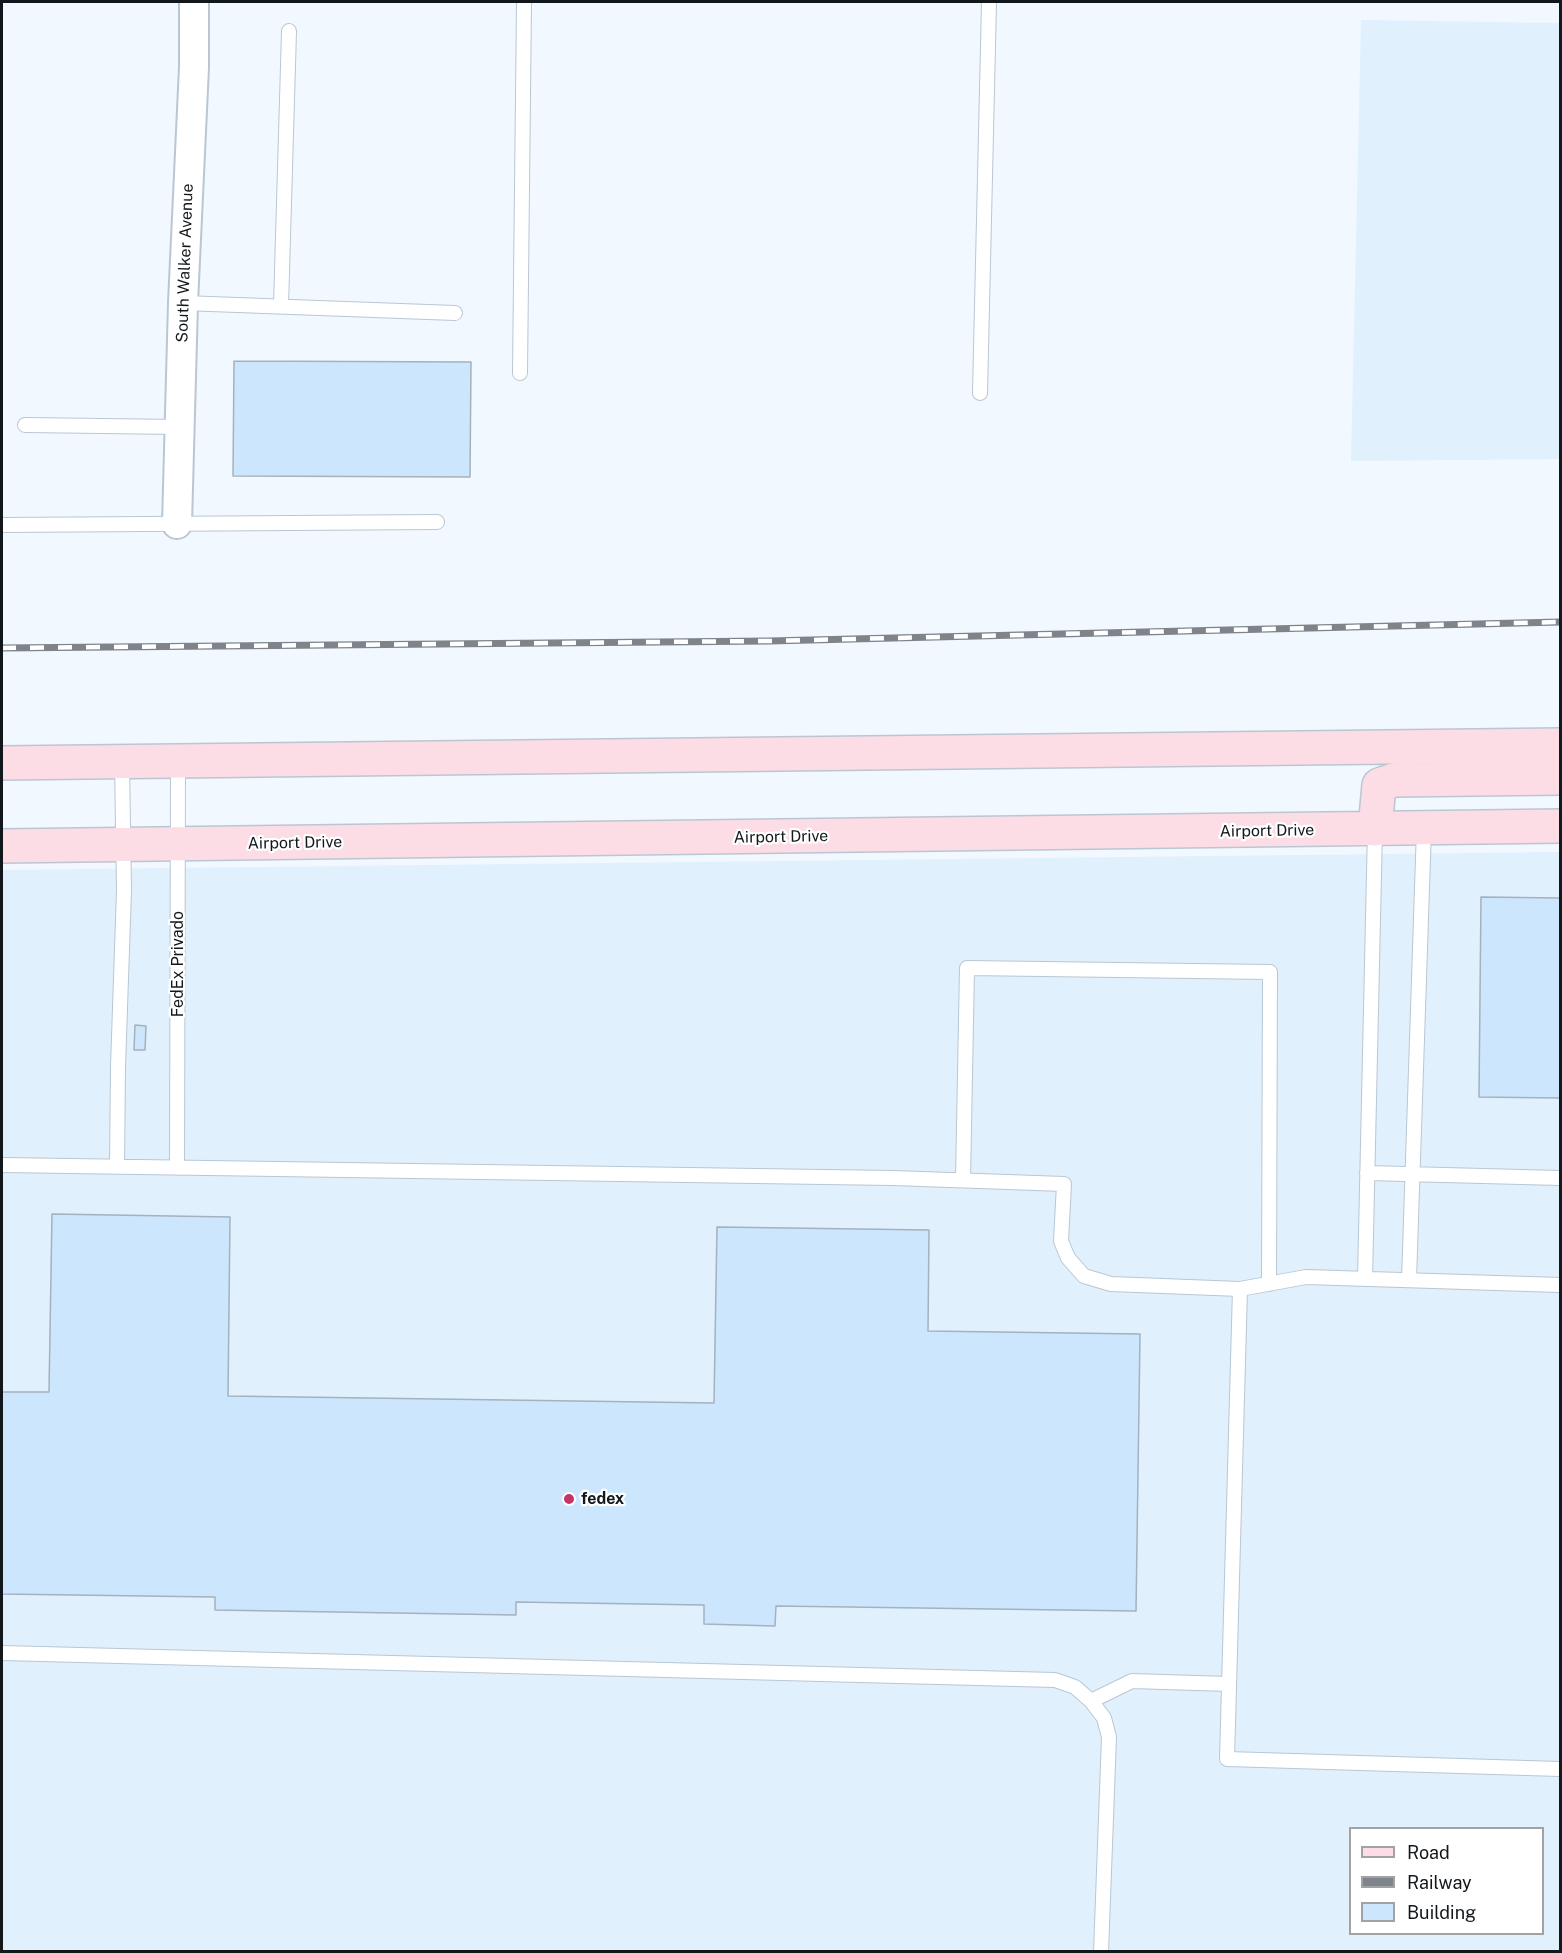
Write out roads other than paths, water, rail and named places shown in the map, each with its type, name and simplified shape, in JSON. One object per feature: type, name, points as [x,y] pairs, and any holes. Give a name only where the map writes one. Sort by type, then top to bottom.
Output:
[{"type":"main road","points":[[2,764],[1560,745]]},
{"type":"main road","points":[[1375,829],[1379,785],[1394,780],[1560,778]]},
{"type":"main road","name":"Airport Drive","points":[[2,846],[1560,826]]},
{"type":"street","name":"South Walker Avenue","points":[[177,524],[183,303],[194,67],[194,2]]},
{"type":"lane","points":[[520,373],[524,2]]},
{"type":"lane","points":[[980,393],[989,2]]},
{"type":"lane","points":[[281,306],[290,32]]},
{"type":"lane","points":[[183,303],[455,313]]},
{"type":"lane","points":[[25,425],[179,427]]},
{"type":"lane","points":[[2,525],[437,522]]},
{"type":"lane","name":"FedEx Privado","points":[[177,1168],[178,761]]},
{"type":"lane","points":[[117,1167],[124,890],[122,762]]},
{"type":"lane","points":[[1409,1280],[1424,828]]},
{"type":"lane","points":[[1365,1279],[1375,829]]},
{"type":"lane","points":[[963,1180],[967,968],[1270,972],[1269,1284]]},
{"type":"lane","points":[[2,1165],[963,1180],[1064,1184],[1061,1241],[1068,1258],[1084,1276],[1111,1284],[1240,1288],[1306,1277],[1560,1285]]},
{"type":"lane","points":[[1367,1173],[1560,1178]]},
{"type":"lane","points":[[1240,1288],[1227,1759],[1560,1768]]},
{"type":"lane","points":[[2,1653],[1054,1680],[1076,1687],[1091,1701],[1104,1718],[1109,1737],[1101,1952]]},
{"type":"lane","points":[[1091,1701],[1132,1681],[1229,1684]]},
{"type":"railway","points":[[2,648],[769,641],[1560,622]]},
{"type":"place","name":"fedex","points":[[569,1499]]}]
